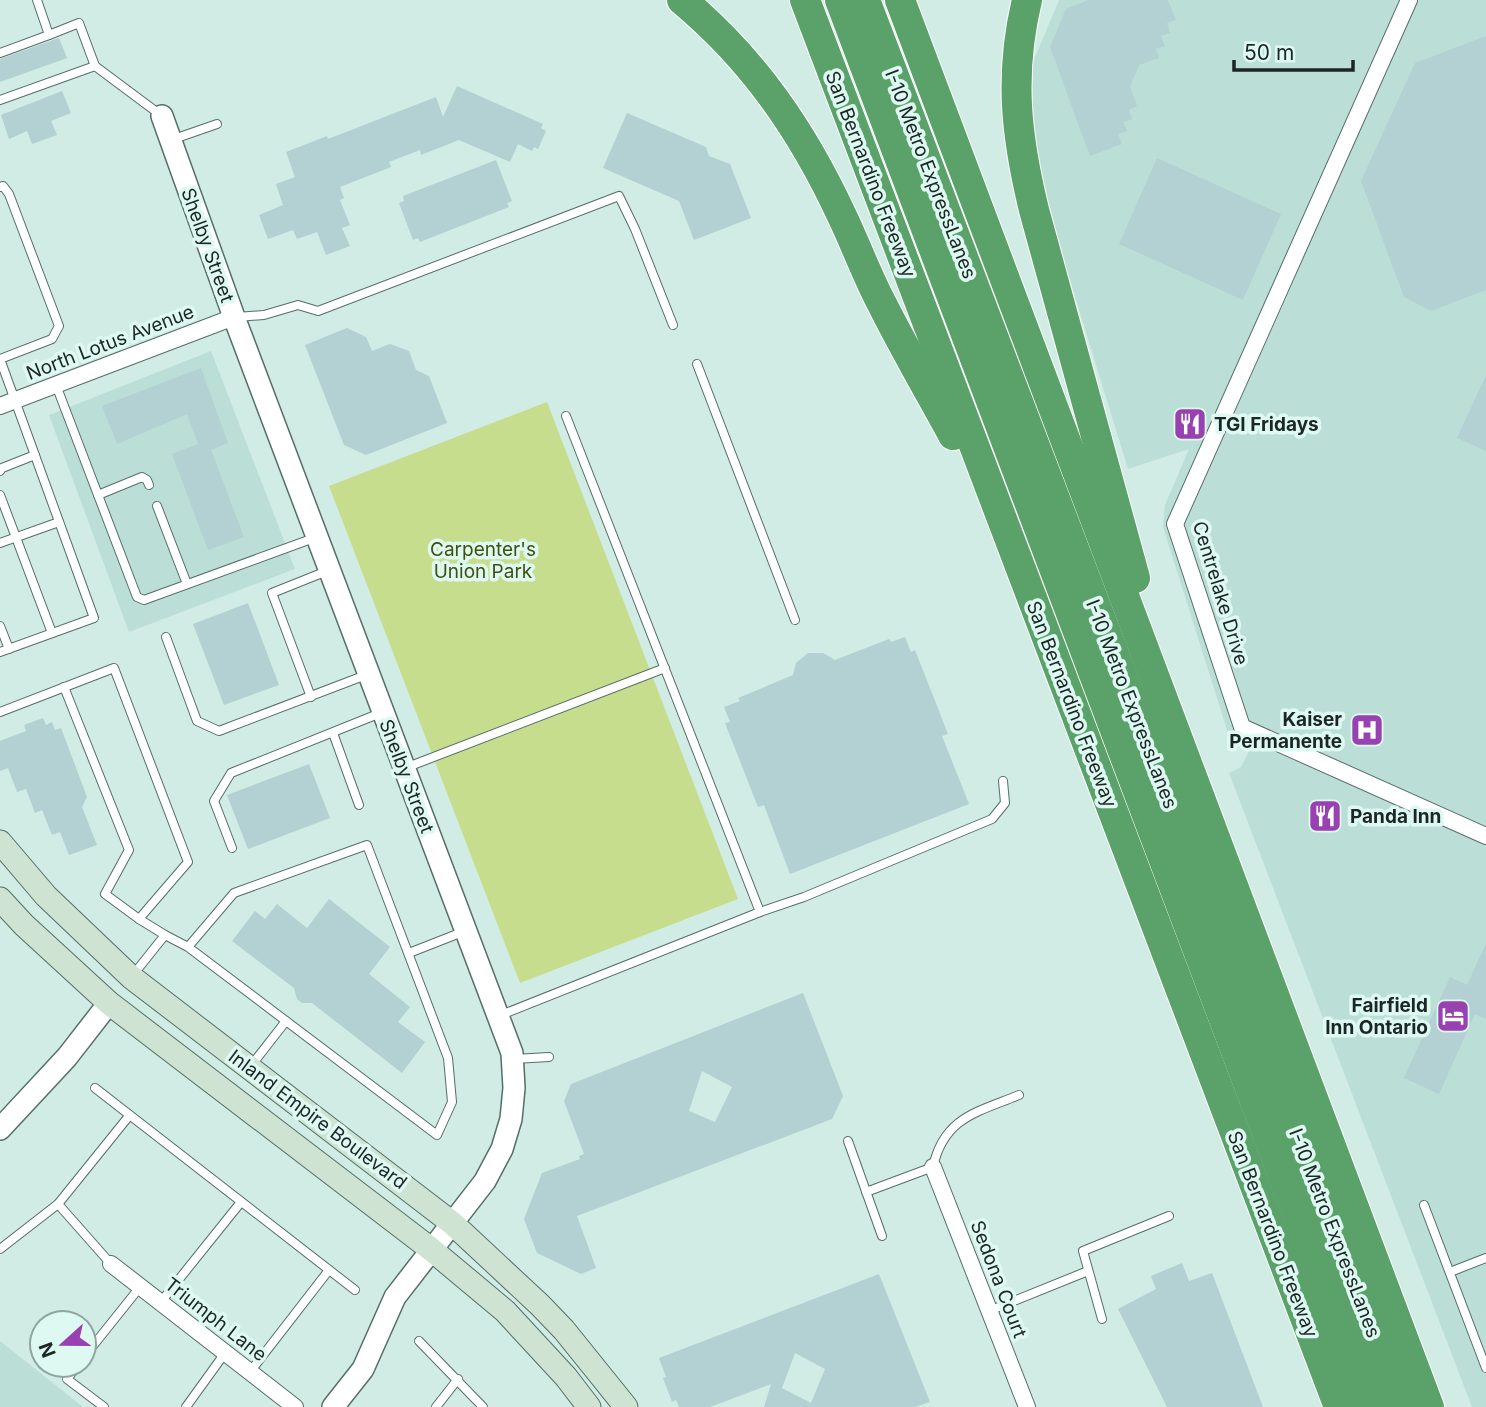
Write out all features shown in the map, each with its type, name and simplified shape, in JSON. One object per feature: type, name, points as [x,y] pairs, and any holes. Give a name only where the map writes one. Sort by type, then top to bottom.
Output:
[{"type":"highway","points":[[682,0],[732,45],[791,122],[829,189],[881,303],[1009,537]]},
{"type":"highway","name":"San Bernardino Freeway","points":[[805,0],[1339,1407]]},
{"type":"highway","name":"I-10 Metro ExpressLanes","points":[[840,0],[1370,1407]]},
{"type":"highway","name":"I-10 Metro ExpressLanes","points":[[865,0],[1401,1407]]},
{"type":"highway","points":[[900,0],[1429,1407]]},
{"type":"highway","points":[[1027,0],[1016,68],[1020,151],[1133,565],[1148,655]]},
{"type":"main road","name":"Inland Empire Boulevard","points":[[0,842],[46,896],[131,977],[452,1223],[564,1330],[626,1407]]},
{"type":"main road","name":"Inland Empire Boulevard","points":[[0,899],[52,952],[109,1003],[432,1250],[505,1311],[566,1377],[589,1407]]},
{"type":"main road","points":[[109,1003],[131,977]]},
{"type":"street","name":"Centrelake Drive","points":[[1409,0],[1175,524],[1242,727],[1486,836]]},
{"type":"street","name":"Shelby Street","points":[[162,116],[234,317],[512,1052],[512,1109],[502,1149],[485,1181],[395,1297],[363,1369],[334,1407]]},
{"type":"street","name":"North Lotus Avenue","points":[[8,403],[234,317]]},
{"type":"street","points":[[0,1129],[67,1057],[109,1003]]},
{"type":"street","name":"Sedona Court","points":[[933,1167],[1027,1407]]},
{"type":"street","name":"Triumph Lane","points":[[111,1264],[295,1407]]},
{"type":"lane","points":[[37,0],[49,35]]},
{"type":"lane","points":[[0,52],[79,23],[95,66],[162,116]]},
{"type":"lane","points":[[0,100],[95,66]]},
{"type":"lane","points":[[170,139],[217,124]]},
{"type":"lane","points":[[0,187],[3,186],[9,194],[59,326],[52,339],[0,359],[8,403],[35,455],[94,618],[4,651],[0,626]]},
{"type":"lane","points":[[234,317],[264,316],[298,305],[318,311],[619,196],[673,324]]},
{"type":"lane","points":[[697,364],[796,620]]},
{"type":"lane","points":[[56,385],[137,597],[144,600],[317,537]]},
{"type":"lane","points":[[566,416],[760,912]]},
{"type":"lane","points":[[0,471],[35,455]]},
{"type":"lane","points":[[98,495],[142,477],[149,485]]},
{"type":"lane","points":[[0,495],[52,633]]},
{"type":"lane","points":[[157,506],[187,584]]},
{"type":"lane","points":[[0,543],[59,522]]},
{"type":"lane","points":[[311,697],[272,593],[330,570]]},
{"type":"lane","points":[[166,637],[197,721],[219,731],[369,674]]},
{"type":"lane","points":[[0,712],[114,668],[188,862],[139,919]]},
{"type":"lane","points":[[405,768],[665,668]]},
{"type":"lane","points":[[64,687],[129,850],[105,894],[139,919],[188,947],[437,1135],[452,1102],[448,1058],[367,845],[234,893],[188,947]]},
{"type":"lane","points":[[232,848],[214,801],[230,773],[383,712]]},
{"type":"lane","points":[[333,733],[359,805]]},
{"type":"lane","points":[[498,1016],[804,897],[992,820],[1005,803],[1003,780]]},
{"type":"lane","points":[[409,953],[466,931]]},
{"type":"lane","points":[[131,977],[165,934]]},
{"type":"lane","points":[[250,1067],[286,1021]]},
{"type":"lane","points":[[512,1059],[549,1057]]},
{"type":"lane","points":[[95,1088],[355,1290]]},
{"type":"lane","points":[[866,1192],[933,1167],[937,1146],[962,1119],[1020,1095]]},
{"type":"lane","points":[[0,1249],[58,1204],[129,1116]]},
{"type":"lane","points":[[848,1141],[882,1236]]},
{"type":"lane","points":[[160,1303],[241,1202]]},
{"type":"lane","points":[[58,1204],[111,1264]]},
{"type":"lane","points":[[1424,1205],[1486,1368]]},
{"type":"lane","points":[[1102,1319],[1083,1251],[1169,1216]]},
{"type":"lane","points":[[1450,1272],[1486,1258]]},
{"type":"lane","points":[[250,1372],[329,1270]]},
{"type":"lane","points":[[989,1311],[1088,1271]]},
{"type":"lane","points":[[98,1340],[140,1287]]},
{"type":"lane","points":[[419,1341],[483,1407]]},
{"type":"lane","points":[[186,1407],[225,1353]]},
{"type":"lane","points":[[67,1379],[104,1407]]},
{"type":"lane","points":[[436,1407],[458,1379]]},
{"type":"shaded area","points":[[1059,0],[1486,0],[1486,1407],[1472,1407],[1229,773],[1241,767],[1251,747],[1229,736],[1163,527],[1165,505],[1189,449],[1128,469],[1049,212],[1037,169],[1028,74]]},
{"type":"shaded area","points":[[211,351],[295,569],[129,632],[49,415]]},
{"type":"shaded area","points":[[0,1341],[28,1363],[28,1379],[48,1379],[83,1407],[0,1407]]},
{"type":"green space","name":"Carpenter's Union Park","points":[[547,402],[738,899],[520,983],[329,486]]},
{"type":"building","points":[[1088,0],[1168,0],[1176,20],[1167,23],[1170,33],[1161,36],[1165,46],[1156,49],[1159,58],[1139,65],[1130,87],[1137,106],[1129,110],[1132,119],[1123,122],[1127,131],[1118,134],[1122,144],[1090,156],[1050,47],[1066,9]]},
{"type":"building","points":[[1486,36],[1486,290],[1431,311],[1404,297],[1361,181],[1415,63]]},
{"type":"building","points":[[59,38],[67,58],[0,82],[0,59]]},
{"type":"building","points":[[457,86],[543,124],[541,128],[546,131],[538,149],[534,147],[532,151],[518,144],[510,162],[459,140],[421,155],[420,150],[389,162],[391,167],[340,187],[344,198],[340,200],[350,225],[342,228],[350,246],[326,255],[317,232],[297,239],[293,230],[268,239],[259,215],[283,205],[276,184],[295,177],[286,152],[327,136],[328,139],[436,97],[443,117]]},
{"type":"building","points":[[62,91],[71,113],[51,121],[57,135],[32,144],[27,131],[9,139],[1,115]]},
{"type":"building","points":[[627,113],[706,147],[709,156],[730,164],[751,218],[694,240],[679,201],[603,168]]},
{"type":"building","points":[[1157,158],[1281,214],[1243,300],[1119,244]]},
{"type":"building","points":[[496,160],[512,201],[507,203],[509,207],[420,242],[418,238],[413,240],[399,203],[404,201],[403,196]]},
{"type":"building","points":[[347,328],[366,337],[372,351],[390,344],[409,351],[416,370],[429,376],[447,423],[366,455],[344,445],[305,345]]},
{"type":"building","points":[[201,368],[228,443],[211,450],[244,537],[208,550],[172,454],[198,444],[187,414],[117,444],[102,406]]},
{"type":"building","points":[[1486,375],[1486,451],[1457,438]]},
{"type":"building","points":[[248,603],[279,685],[224,705],[193,624]]},
{"type":"building","points":[[905,637],[911,652],[915,650],[948,734],[942,736],[969,804],[790,874],[764,805],[758,807],[725,723],[730,722],[724,707],[740,701],[738,698],[793,675],[796,663],[808,653],[823,653],[835,660],[889,639],[891,642]]},
{"type":"building","points":[[43,718],[46,725],[52,722],[55,730],[61,728],[87,797],[82,807],[97,845],[69,855],[60,832],[52,835],[42,810],[35,813],[26,789],[17,792],[8,768],[0,771],[0,741],[26,731],[24,725]]},
{"type":"building","points":[[309,764],[330,818],[248,849],[227,795]]},
{"type":"building","points":[[329,899],[390,947],[369,974],[410,1007],[398,1022],[425,1042],[402,1073],[312,1003],[302,1003],[297,999],[294,988],[232,941],[255,911],[265,919],[277,904],[307,928]]},
{"type":"building","name":"Fairfield Inn Ontario","points":[[1486,943],[1486,1019],[1475,1014],[1439,1094],[1404,1078],[1450,977],[1467,985]]},
{"type":"building","points":[[803,993],[843,1096],[832,1119],[577,1216],[596,1268],[581,1274],[537,1253],[524,1219],[542,1173],[580,1159],[579,1156],[584,1154],[564,1101],[571,1084]],"holes":[[[702,1071],[732,1087],[715,1122],[689,1111]]]},
{"type":"building","points":[[1182,1263],[1189,1281],[1212,1273],[1263,1407],[1167,1407],[1118,1309],[1156,1289],[1151,1276]]},
{"type":"building","points":[[879,1274],[930,1402],[915,1407],[764,1407],[771,1384],[710,1407],[679,1407],[676,1400],[672,1402],[659,1358]],"holes":[[[795,1353],[825,1369],[811,1403],[782,1388]]]},
{"type":"place","name":"TGI Fridays","points":[[1190,424]]},
{"type":"place","name":"Kaiser Permanente","points":[[1367,730]]},
{"type":"place","name":"Panda Inn","points":[[1325,816]]},
{"type":"place","name":"Fairfield Inn Ontario","points":[[1453,1016]]}]
